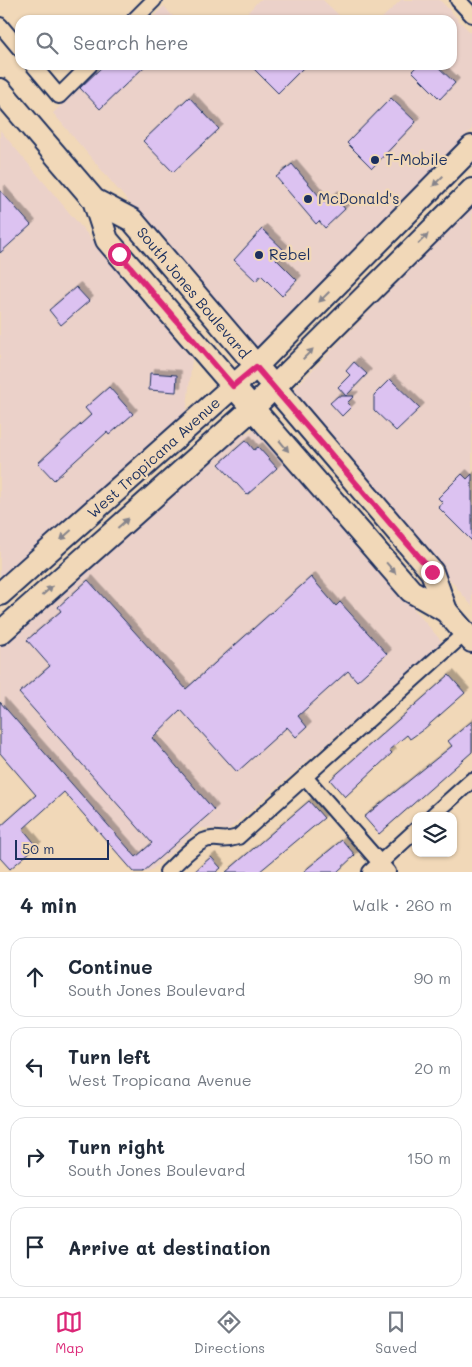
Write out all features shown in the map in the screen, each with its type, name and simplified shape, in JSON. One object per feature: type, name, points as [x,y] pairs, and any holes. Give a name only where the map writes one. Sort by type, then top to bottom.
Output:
[{"type":"main road","name":"South Jones Boulevard","points":[[0,90],[94,200],[132,220],[432,572],[446,612]]},
{"type":"main road","name":"West Tropicana Avenue","points":[[0,594],[256,367],[472,147]]},
{"type":"main road","name":"West Tropicana Avenue","points":[[0,633],[253,408],[472,190]]},
{"type":"main road","name":"South Jones Boulevard","points":[[94,200],[107,240],[411,591],[446,612],[468,637]]},
{"type":"street","points":[[139,15],[154,0]]},
{"type":"street","points":[[458,0],[472,15]]},
{"type":"street","points":[[0,25],[15,43]]},
{"type":"street","points":[[38,70],[59,96],[85,70]]},
{"type":"street","points":[[167,872],[202,840],[211,838],[224,841],[238,837],[468,637]]},
{"type":"street","points":[[305,777],[379,869],[412,834]]},
{"type":"street","points":[[437,812],[471,783]]},
{"type":"shaded area","points":[[259,0],[323,0],[339,15],[246,15]]},
{"type":"shaded area","points":[[401,0],[440,0],[454,15],[385,15]]},
{"type":"shaded area","points":[[164,6],[172,15],[155,15]]},
{"type":"shaded area","points":[[457,18],[472,34],[472,129],[255,351],[53,113],[98,70],[457,70]]},
{"type":"shaded area","points":[[0,130],[192,359],[186,417],[0,580]]},
{"type":"shaded area","points":[[472,206],[472,606],[292,391]]},
{"type":"shaded area","points":[[254,430],[265,435],[443,643],[228,830],[199,828],[149,872],[138,872],[0,721],[0,646],[236,438]]},
{"type":"building","points":[[99,70],[141,70],[100,109],[80,88]]},
{"type":"building","points":[[255,70],[301,70],[278,93]]},
{"type":"building","points":[[441,70],[455,83],[440,99],[412,71]]},
{"type":"building","points":[[189,97],[219,129],[173,172],[143,141]]},
{"type":"building","points":[[391,98],[416,122],[372,168],[347,143]]},
{"type":"building","name":"McDonald's","points":[[292,164],[325,203],[334,195],[345,209],[325,228],[319,221],[316,224],[276,177]]},
{"type":"building","points":[[0,190],[31,225],[0,253]]},
{"type":"building","name":"Rebel","points":[[262,229],[284,250],[276,259],[297,280],[282,296],[261,275],[256,281],[234,260]]},
{"type":"building","points":[[76,287],[89,301],[61,325],[49,310]]},
{"type":"building","points":[[354,362],[367,374],[346,396],[338,387],[350,375],[346,371]]},
{"type":"building","points":[[150,373],[177,375],[176,392],[149,390]]},
{"type":"building","points":[[390,379],[420,408],[396,431],[374,410],[374,395]]},
{"type":"building","points":[[109,387],[133,414],[109,435],[107,432],[54,480],[38,463],[91,415],[85,408]]},
{"type":"building","points":[[338,396],[354,396],[347,403],[351,407],[342,416],[330,403]]},
{"type":"building","points":[[246,440],[254,450],[258,447],[277,468],[247,495],[219,464]]},
{"type":"building","points":[[462,474],[467,479],[472,474],[472,541],[438,507],[443,503],[438,498]]},
{"type":"building","points":[[311,577],[336,606],[340,602],[387,654],[357,681],[348,671],[298,716],[307,727],[296,737],[287,727],[237,772],[181,710],[152,738],[214,810],[143,872],[134,872],[64,792],[23,829],[37,846],[10,869],[0,858],[0,827],[36,795],[0,753],[0,702],[136,857],[152,843],[19,693],[50,666],[27,640],[61,611],[58,607],[88,580],[186,689]]},
{"type":"building","points":[[449,675],[465,693],[424,729],[410,739],[407,735],[389,750],[392,753],[345,797],[330,780]]},
{"type":"building","points":[[472,721],[472,752],[379,834],[364,817],[452,746],[448,741]]},
{"type":"building","points":[[309,801],[324,818],[259,872],[226,872]]},
{"type":"building","points":[[342,840],[355,855],[337,872],[303,872]]},
{"type":"building","points":[[211,857],[221,868],[216,872],[194,872]]},
{"type":"place","name":"T-Mobile","points":[[375,160]]},
{"type":"place","name":"McDonald's","points":[[308,199]]},
{"type":"place","name":"Rebel","points":[[259,255]]},
{"type":"route","points":[[119,254],[233,386],[256,367],[345,473],[432,572]]}]
